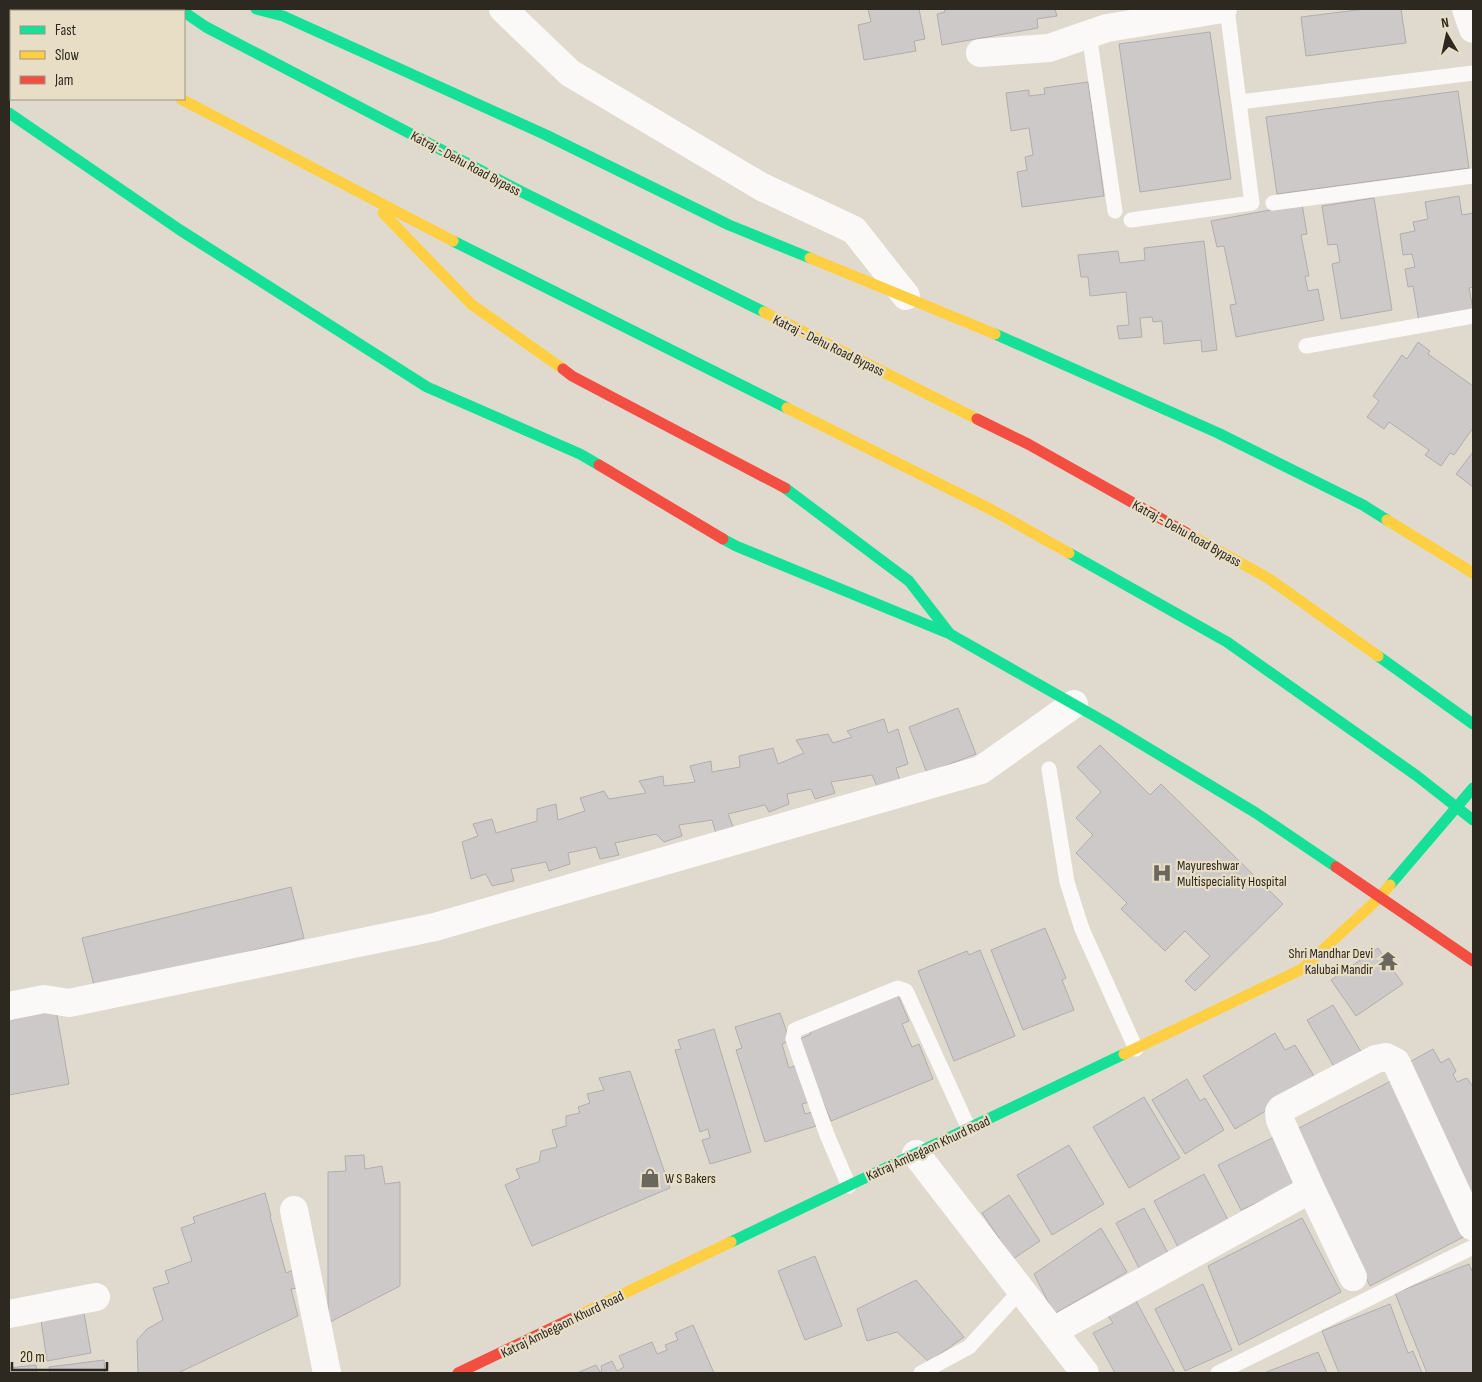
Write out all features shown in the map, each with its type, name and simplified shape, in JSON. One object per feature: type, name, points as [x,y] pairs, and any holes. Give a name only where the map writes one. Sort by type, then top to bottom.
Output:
[{"type":"main road","points":[[256,9],[283,16],[546,135],[729,225],[906,296],[1218,433],[1363,505],[1473,573]]},
{"type":"main road","name":"Katraj - Dehu Road Bypass","points":[[185,13],[206,27],[522,192],[1028,444],[1268,578],[1473,724]]},
{"type":"main road","points":[[183,100],[487,259],[992,510],[1227,642],[1418,776],[1473,820]]},
{"type":"main road","points":[[9,113],[180,230],[427,387],[580,454],[736,546],[950,634],[1074,704],[1256,813],[1473,962]]},
{"type":"main road","points":[[366,196],[472,304],[572,376],[788,490],[909,581],[950,634]]},
{"type":"main road","name":"Katraj Ambegaon Khurd Road","points":[[459,1373],[1302,969],[1379,898],[1473,788]]},
{"type":"street","points":[[503,9],[570,74],[762,186],[854,230],[906,296]]},
{"type":"street","points":[[980,53],[1049,48],[1107,28],[1223,9]]},
{"type":"street","points":[[1466,9],[1473,29]]},
{"type":"street","points":[[9,1006],[44,999],[69,1002],[435,928],[981,770],[1074,704]]},
{"type":"street","points":[[1353,1277],[1280,1120],[1280,1112],[1282,1109],[1376,1059],[1386,1057],[1396,1062],[1473,1236]]},
{"type":"street","points":[[916,1154],[1085,1373]]},
{"type":"street","points":[[1052,1331],[1311,1189]]},
{"type":"street","points":[[294,1210],[327,1373]]},
{"type":"street","points":[[9,1314],[96,1298]]},
{"type":"lane","points":[[1131,220],[1252,203],[1228,9]]},
{"type":"lane","points":[[1089,34],[1114,212]]},
{"type":"lane","points":[[1240,102],[1473,73]]},
{"type":"lane","points":[[1272,203],[1473,176]]},
{"type":"lane","points":[[1306,346],[1473,316]]},
{"type":"lane","points":[[1049,769],[1067,882],[1082,929],[1136,1049]]},
{"type":"lane","points":[[849,1186],[827,1135],[793,1039],[795,1030],[898,988],[906,991],[969,1129]]},
{"type":"lane","points":[[1218,1373],[1473,1236]]},
{"type":"lane","points":[[920,1373],[969,1347],[1021,1290]]},
{"type":"building","points":[[868,9],[919,9],[925,39],[914,41],[916,51],[864,60],[858,25],[871,22]]},
{"type":"building","points":[[944,9],[1055,9],[1057,16],[1037,19],[1038,28],[942,45],[937,14],[945,12]]},
{"type":"building","points":[[1365,9],[1401,9],[1406,43],[1306,56],[1301,17]]},
{"type":"building","points":[[1210,32],[1231,179],[1140,192],[1119,44]]},
{"type":"building","points":[[1088,82],[1104,196],[1022,207],[1017,172],[1027,170],[1025,157],[1033,155],[1029,128],[1011,131],[1006,93],[1029,90],[1029,96],[1045,94],[1044,88]]},
{"type":"building","points":[[1458,91],[1469,168],[1277,194],[1266,117]]},
{"type":"building","points":[[1459,196],[1462,215],[1473,213],[1473,287],[1469,288],[1473,309],[1419,322],[1413,286],[1408,287],[1405,269],[1415,267],[1412,254],[1403,255],[1400,234],[1415,231],[1413,222],[1428,219],[1425,202]]},
{"type":"building","points":[[1374,198],[1392,310],[1341,319],[1332,264],[1340,262],[1337,244],[1328,245],[1322,206]]},
{"type":"building","points":[[1302,204],[1307,234],[1301,235],[1309,276],[1305,276],[1308,291],[1318,289],[1324,320],[1236,337],[1230,305],[1236,304],[1224,246],[1217,247],[1211,221]]},
{"type":"building","points":[[1204,241],[1217,350],[1202,352],[1201,340],[1164,344],[1162,321],[1153,322],[1152,317],[1140,318],[1142,337],[1119,339],[1117,326],[1129,325],[1126,292],[1090,296],[1088,277],[1081,277],[1078,255],[1118,251],[1120,263],[1145,260],[1144,248]]},
{"type":"building","points":[[1418,342],[1430,351],[1428,354],[1473,386],[1473,428],[1454,455],[1450,453],[1441,466],[1425,455],[1429,450],[1389,422],[1384,429],[1367,417],[1379,401],[1373,396],[1402,355],[1407,359]]},
{"type":"building","points":[[1473,452],[1473,487],[1456,474]]},
{"type":"building","points":[[958,708],[976,754],[927,773],[909,727]]},
{"type":"building","points":[[884,719],[888,733],[898,729],[908,764],[896,768],[901,784],[880,793],[872,775],[831,782],[835,793],[815,799],[811,789],[787,794],[789,804],[769,812],[765,805],[728,814],[737,836],[718,840],[712,820],[679,825],[682,836],[664,842],[656,834],[615,843],[619,855],[600,859],[596,847],[568,853],[570,864],[549,871],[546,862],[511,869],[514,881],[492,886],[486,874],[471,879],[462,842],[478,836],[473,824],[492,819],[496,833],[537,821],[537,809],[556,804],[558,820],[585,811],[580,798],[604,791],[609,799],[646,793],[639,781],[663,776],[664,786],[695,782],[690,766],[711,761],[712,772],[740,767],[739,756],[773,748],[778,764],[804,753],[796,740],[828,734],[833,743],[852,737],[847,731]]},
{"type":"building","points":[[1100,745],[1150,795],[1161,784],[1283,904],[1195,991],[1185,981],[1210,956],[1185,931],[1165,951],[1121,909],[1127,903],[1076,853],[1093,835],[1076,818],[1101,792],[1077,767]]},
{"type":"building","points":[[291,887],[304,938],[95,989],[82,938]]},
{"type":"building","points":[[1045,928],[1066,978],[1062,980],[1074,1010],[1023,1030],[991,950]]},
{"type":"building","points":[[1378,948],[1403,984],[1356,1016],[1331,980]]},
{"type":"building","points":[[980,950],[1015,1036],[954,1061],[918,971],[967,951],[969,955]]},
{"type":"building","points":[[896,991],[909,1021],[902,1024],[912,1047],[919,1044],[933,1079],[831,1121],[797,1040],[811,1034],[808,1028]]},
{"type":"building","points":[[55,1004],[69,1084],[9,1095],[9,1012]]},
{"type":"building","points":[[1333,1005],[1363,1055],[1336,1070],[1307,1020]]},
{"type":"building","points":[[780,1013],[790,1041],[782,1044],[789,1068],[797,1065],[809,1102],[802,1104],[805,1114],[812,1112],[816,1126],[765,1142],[736,1050],[742,1048],[735,1027]]},
{"type":"building","points":[[714,1029],[751,1152],[710,1164],[702,1140],[710,1138],[708,1129],[700,1132],[675,1050],[681,1049],[678,1040]]},
{"type":"building","points":[[1275,1033],[1285,1050],[1295,1045],[1317,1081],[1235,1129],[1203,1076]]},
{"type":"building","points":[[1433,1049],[1441,1063],[1449,1058],[1456,1071],[1453,1075],[1457,1082],[1467,1078],[1473,1087],[1473,1213],[1406,1064]]},
{"type":"building","points":[[630,1071],[670,1188],[532,1246],[505,1185],[520,1178],[516,1169],[539,1162],[541,1151],[557,1147],[552,1130],[566,1126],[566,1116],[580,1113],[578,1107],[590,1103],[587,1094],[604,1090],[599,1078]]},
{"type":"building","points":[[1187,1079],[1200,1101],[1205,1098],[1224,1130],[1185,1154],[1152,1100]]},
{"type":"building","points":[[1391,1081],[1469,1234],[1370,1286],[1297,1129]]},
{"type":"building","points":[[1144,1097],[1180,1158],[1129,1188],[1093,1127]]},
{"type":"building","points":[[1274,1137],[1297,1185],[1241,1210],[1218,1165]]},
{"type":"building","points":[[1069,1145],[1104,1204],[1052,1235],[1017,1175]]},
{"type":"building","points":[[364,1155],[365,1169],[382,1166],[385,1184],[400,1182],[400,1286],[328,1323],[328,1172],[346,1171],[345,1156]]},
{"type":"building","points":[[1204,1174],[1228,1220],[1178,1247],[1154,1201]]},
{"type":"building","points":[[265,1193],[286,1273],[293,1270],[298,1288],[291,1289],[298,1316],[178,1373],[138,1373],[137,1340],[147,1329],[163,1320],[153,1288],[169,1283],[165,1271],[192,1261],[181,1228],[195,1223],[193,1217]]},
{"type":"building","points":[[1009,1195],[1040,1241],[1013,1259],[982,1213]]},
{"type":"building","points":[[1144,1208],[1169,1255],[1140,1270],[1116,1223]]},
{"type":"building","points":[[1302,1218],[1341,1292],[1239,1345],[1208,1266]]},
{"type":"building","points":[[1101,1228],[1127,1272],[1054,1314],[1034,1274]]},
{"type":"building","points":[[815,1256],[842,1326],[805,1340],[778,1271]]},
{"type":"building","points":[[1469,1264],[1473,1273],[1473,1373],[1427,1373],[1395,1293]]},
{"type":"building","points":[[916,1280],[964,1337],[929,1362],[897,1332],[867,1341],[857,1309]]},
{"type":"building","points":[[1203,1284],[1232,1350],[1185,1371],[1155,1309]]},
{"type":"building","points":[[1135,1299],[1175,1373],[1115,1373],[1093,1333],[1113,1323],[1107,1314]]},
{"type":"building","points":[[1390,1304],[1408,1353],[1413,1351],[1422,1373],[1339,1373],[1322,1331]]},
{"type":"building","points":[[84,1313],[91,1353],[47,1361],[41,1321]]},
{"type":"building","points":[[693,1325],[714,1373],[577,1373],[596,1365],[600,1372],[602,1371],[601,1366],[612,1361],[617,1371],[624,1367],[619,1356],[652,1342],[657,1354],[667,1350],[665,1345],[678,1340],[675,1333]]},
{"type":"building","points":[[1318,1352],[1327,1373],[1264,1373]]},
{"type":"building","points":[[104,1360],[105,1373],[50,1373],[49,1367]]},
{"type":"building","points":[[36,1365],[37,1373],[9,1373],[9,1368]]},
{"type":"traffic: fast","points":[[256,9],[283,16],[546,135],[729,225],[810,258]]},
{"type":"traffic: fast","points":[[185,13],[206,27],[522,192],[764,312]]},
{"type":"traffic: fast","points":[[9,113],[180,230],[427,387],[580,454],[599,465]]},
{"type":"traffic: fast","points":[[453,241],[787,408]]},
{"type":"traffic: fast","points":[[995,334],[1218,433],[1363,505],[1387,520]]},
{"type":"traffic: fast","points":[[785,488],[909,581],[950,634]]},
{"type":"traffic: fast","points":[[723,539],[950,634],[1105,722],[1256,813],[1336,867]]},
{"type":"traffic: fast","points":[[1069,553],[1227,642],[1417,776],[1473,820]]},
{"type":"traffic: fast","points":[[1378,656],[1473,724]]},
{"type":"traffic: fast","points":[[1390,885],[1473,788]]},
{"type":"traffic: fast","points":[[731,1242],[1124,1054]]},
{"type":"traffic: slow","points":[[183,100],[453,241]]},
{"type":"traffic: slow","points":[[383,213],[471,304],[563,369]]},
{"type":"traffic: slow","points":[[810,258],[995,334]]},
{"type":"traffic: slow","points":[[764,312],[977,419]]},
{"type":"traffic: slow","points":[[787,408],[992,510],[1069,553]]},
{"type":"traffic: slow","points":[[1387,520],[1473,573]]},
{"type":"traffic: slow","points":[[1192,536],[1268,578],[1378,656]]},
{"type":"traffic: slow","points":[[1124,1054],[1302,969],[1379,898],[1390,885]]},
{"type":"traffic: slow","points":[[577,1316],[731,1242]]},
{"type":"traffic: jam","points":[[563,369],[572,376],[785,488]]},
{"type":"traffic: jam","points":[[977,419],[1028,444],[1192,536]]},
{"type":"traffic: jam","points":[[599,465],[723,539]]},
{"type":"traffic: jam","points":[[1336,867],[1473,961]]},
{"type":"traffic: jam","points":[[458,1373],[577,1316]]},
{"type":"place","name":"Mayureshwar Multispeciality Hospital","points":[[1162,873]]},
{"type":"place","name":"Shri Mandhar Devi Kalubai Mandir","points":[[1388,961]]},
{"type":"place","name":"W S Bakers","points":[[650,1178]]}]
